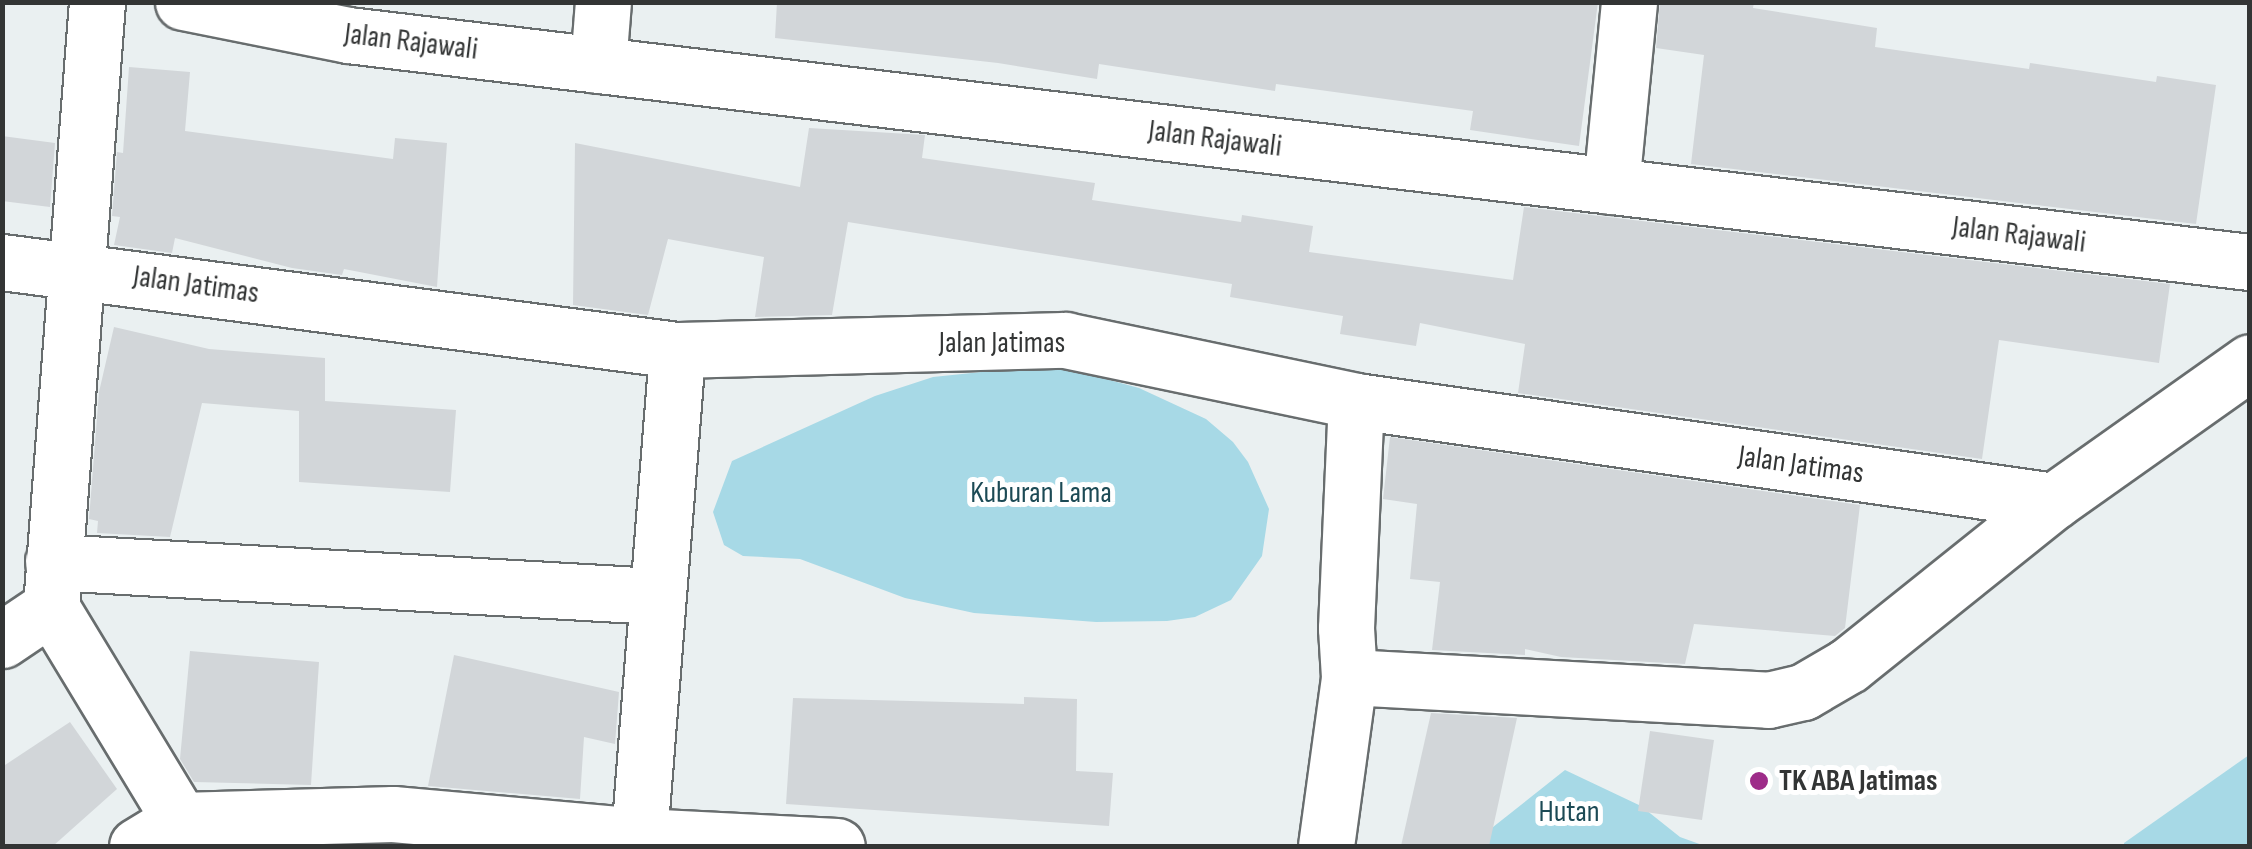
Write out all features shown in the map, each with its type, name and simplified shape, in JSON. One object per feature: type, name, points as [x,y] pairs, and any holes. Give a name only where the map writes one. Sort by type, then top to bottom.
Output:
[{"type":"street","points":[[98,2],[52,584],[158,833],[393,814],[639,836],[837,846]]},
{"type":"street","name":"Jalan Rajawali","points":[[183,2],[349,19],[598,65],[2250,262]]},
{"type":"street","points":[[598,65],[603,2]]},
{"type":"street","points":[[1611,186],[1628,2]]},
{"type":"street","name":"Jalan Jatimas","points":[[2,262],[677,350],[1065,340],[1356,401],[2054,502]]},
{"type":"street","points":[[639,836],[677,350]]},
{"type":"street","points":[[1348,676],[1768,700],[1803,692],[1849,665],[2054,502],[2250,362]]},
{"type":"street","points":[[1326,846],[1348,676],[1346,628],[1356,401]]},
{"type":"street","points":[[2,640],[52,584],[655,596]]},
{"type":"green space","name":"Kuburan Lama","points":[[1029,367],[1065,368],[1139,388],[1206,419],[1233,442],[1248,462],[1269,509],[1262,556],[1231,600],[1195,617],[1167,621],[1096,622],[974,613],[905,598],[800,559],[743,556],[724,545],[713,512],[732,461],[875,396],[933,377]]},
{"type":"green space","points":[[2249,755],[2249,846],[2124,846],[2124,843]]},
{"type":"green space","name":"Hutan","points":[[1565,770],[1641,806],[1680,837],[1705,846],[1469,846]]},
{"type":"building","points":[[777,2],[1598,2],[1579,146],[1470,130],[1473,111],[1276,84],[1275,91],[1099,64],[1097,79],[998,63],[775,38]]},
{"type":"building","points":[[1660,2],[1754,2],[1753,8],[1877,28],[1875,47],[2029,69],[2030,63],[2156,82],[2157,76],[2216,85],[2196,224],[1691,164],[1704,55],[1656,48]]},
{"type":"building","points":[[129,67],[190,72],[185,131],[393,159],[395,138],[447,143],[437,287],[344,269],[342,275],[292,268],[175,238],[172,253],[114,245],[120,217],[112,216],[117,152],[123,153]]},
{"type":"building","points":[[809,128],[925,135],[922,158],[1095,183],[1092,200],[1241,222],[1242,215],[1313,226],[1309,252],[1513,280],[1524,207],[2170,284],[2159,363],[1999,340],[1982,459],[1518,393],[1525,344],[1420,323],[1416,346],[1340,334],[1343,316],[1230,297],[1232,284],[848,222],[832,315],[755,317],[764,257],[668,239],[648,315],[573,305],[575,143],[800,187]]},
{"type":"building","points":[[2,136],[55,143],[50,207],[2,201]]},
{"type":"building","points":[[114,327],[209,349],[325,358],[325,401],[456,410],[450,492],[299,482],[299,411],[202,403],[170,537],[97,533],[98,521],[89,519],[99,392]]},
{"type":"building","points":[[1390,437],[1860,505],[1845,628],[1835,636],[1694,624],[1685,664],[1561,657],[1525,649],[1525,655],[1432,650],[1440,582],[1410,579],[1417,504],[1383,499]]},
{"type":"building","points":[[190,651],[319,662],[311,785],[194,782],[180,759]]},
{"type":"building","points":[[454,655],[619,692],[615,744],[584,737],[580,799],[428,786]]},
{"type":"building","points":[[1024,697],[1077,699],[1076,771],[1113,773],[1109,826],[786,804],[793,698],[1024,704]]},
{"type":"building","points":[[1431,713],[1517,718],[1489,846],[1401,846]]},
{"type":"building","points":[[70,722],[117,789],[53,846],[2,846],[2,767]]},
{"type":"building","points":[[1650,731],[1714,740],[1702,820],[1638,811]]},
{"type":"place","name":"TK ABA Jatimas","points":[[1759,781]]}]
